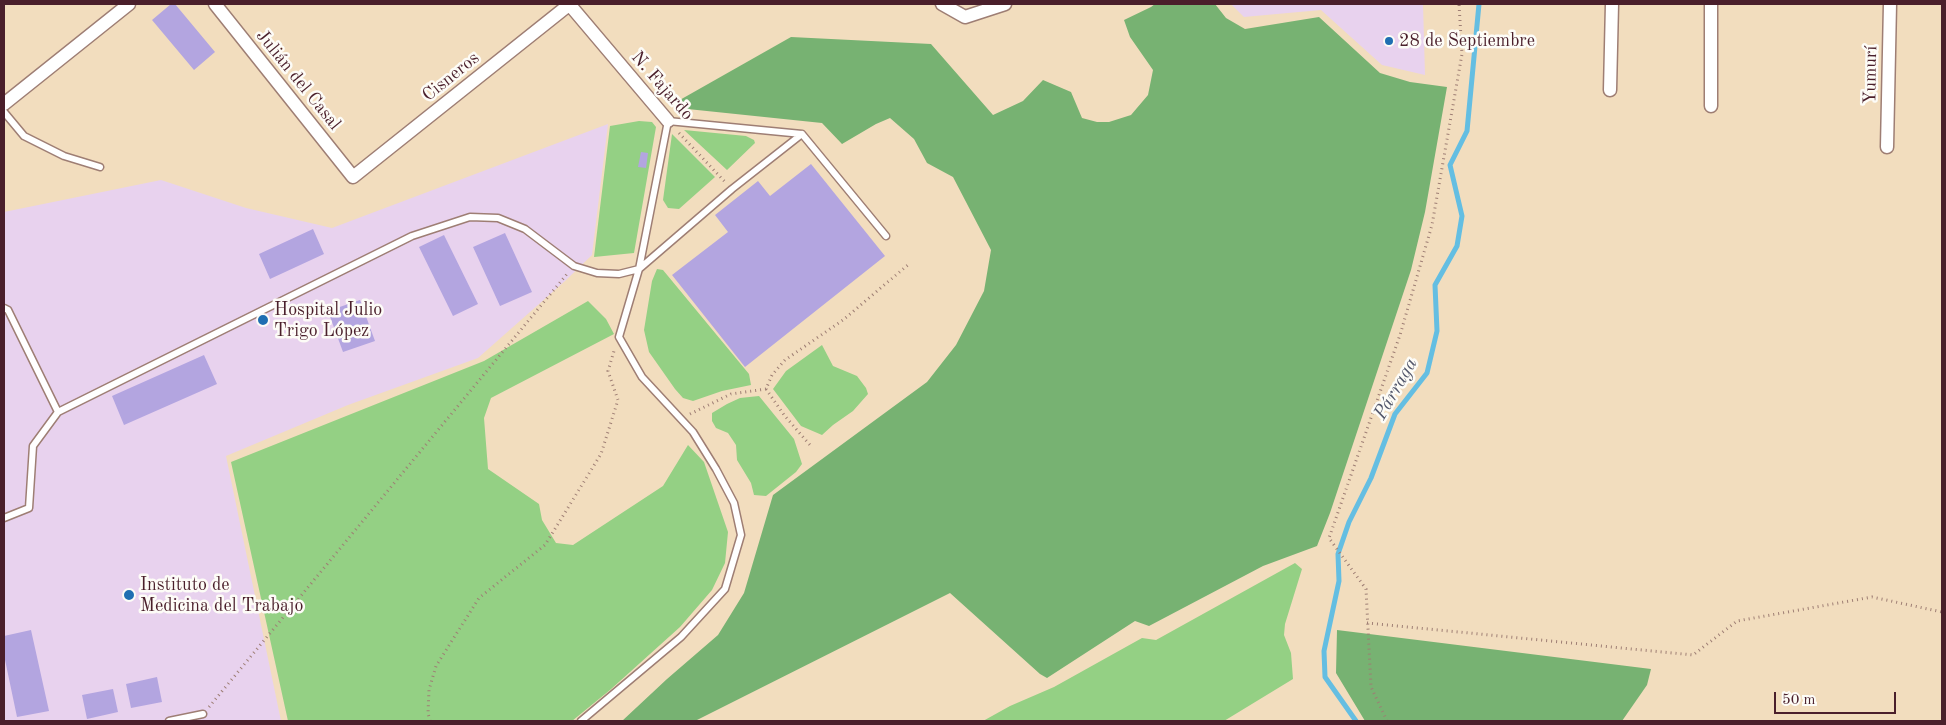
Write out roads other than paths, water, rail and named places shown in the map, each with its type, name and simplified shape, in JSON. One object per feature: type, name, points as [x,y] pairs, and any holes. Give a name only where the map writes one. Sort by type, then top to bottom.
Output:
[{"type":"street","points":[[4,104],[129,4]]},
{"type":"street","name":"Julián del Casal","points":[[215,4],[353,177]]},
{"type":"street","name":"Cisneros","points":[[353,177],[570,4]]},
{"type":"street","name":"N. Fajardo","points":[[570,4],[668,121]]},
{"type":"street","points":[[942,4],[965,17],[1005,4]]},
{"type":"street","points":[[1610,90],[1612,4]]},
{"type":"street","points":[[1711,4],[1711,106]]},
{"type":"street","name":"Yumurí","points":[[1886,147],[1890,4]]},
{"type":"lane","points":[[4,112],[24,136],[64,156],[100,167]]},
{"type":"lane","points":[[581,721],[681,637],[725,589],[742,535],[734,503],[693,432],[642,377],[619,338],[640,269],[668,121],[802,134],[886,236]]},
{"type":"lane","points":[[4,518],[29,508],[34,446],[58,412],[412,236],[470,217],[498,218],[525,229],[574,266],[597,273],[619,274],[640,269],[732,188],[802,134]]},
{"type":"lane","points":[[4,308],[8,310],[58,412]]},
{"type":"lane","points":[[169,721],[203,714]]},
{"type":"waterway","name":"Párraga","points":[[1356,721],[1325,677],[1324,651],[1339,581],[1338,554],[1349,522],[1371,478],[1395,414],[1427,373],[1437,331],[1435,285],[1457,246],[1462,216],[1450,165],[1467,131],[1479,4]]},
{"type":"place","name":"28 de Septiembre","points":[[1389,41]]},
{"type":"place","name":"Hospital Julio Trigo López","points":[[263,320]]},
{"type":"place","name":"Instituto de Medicina del Trabajo","points":[[129,595]]}]
